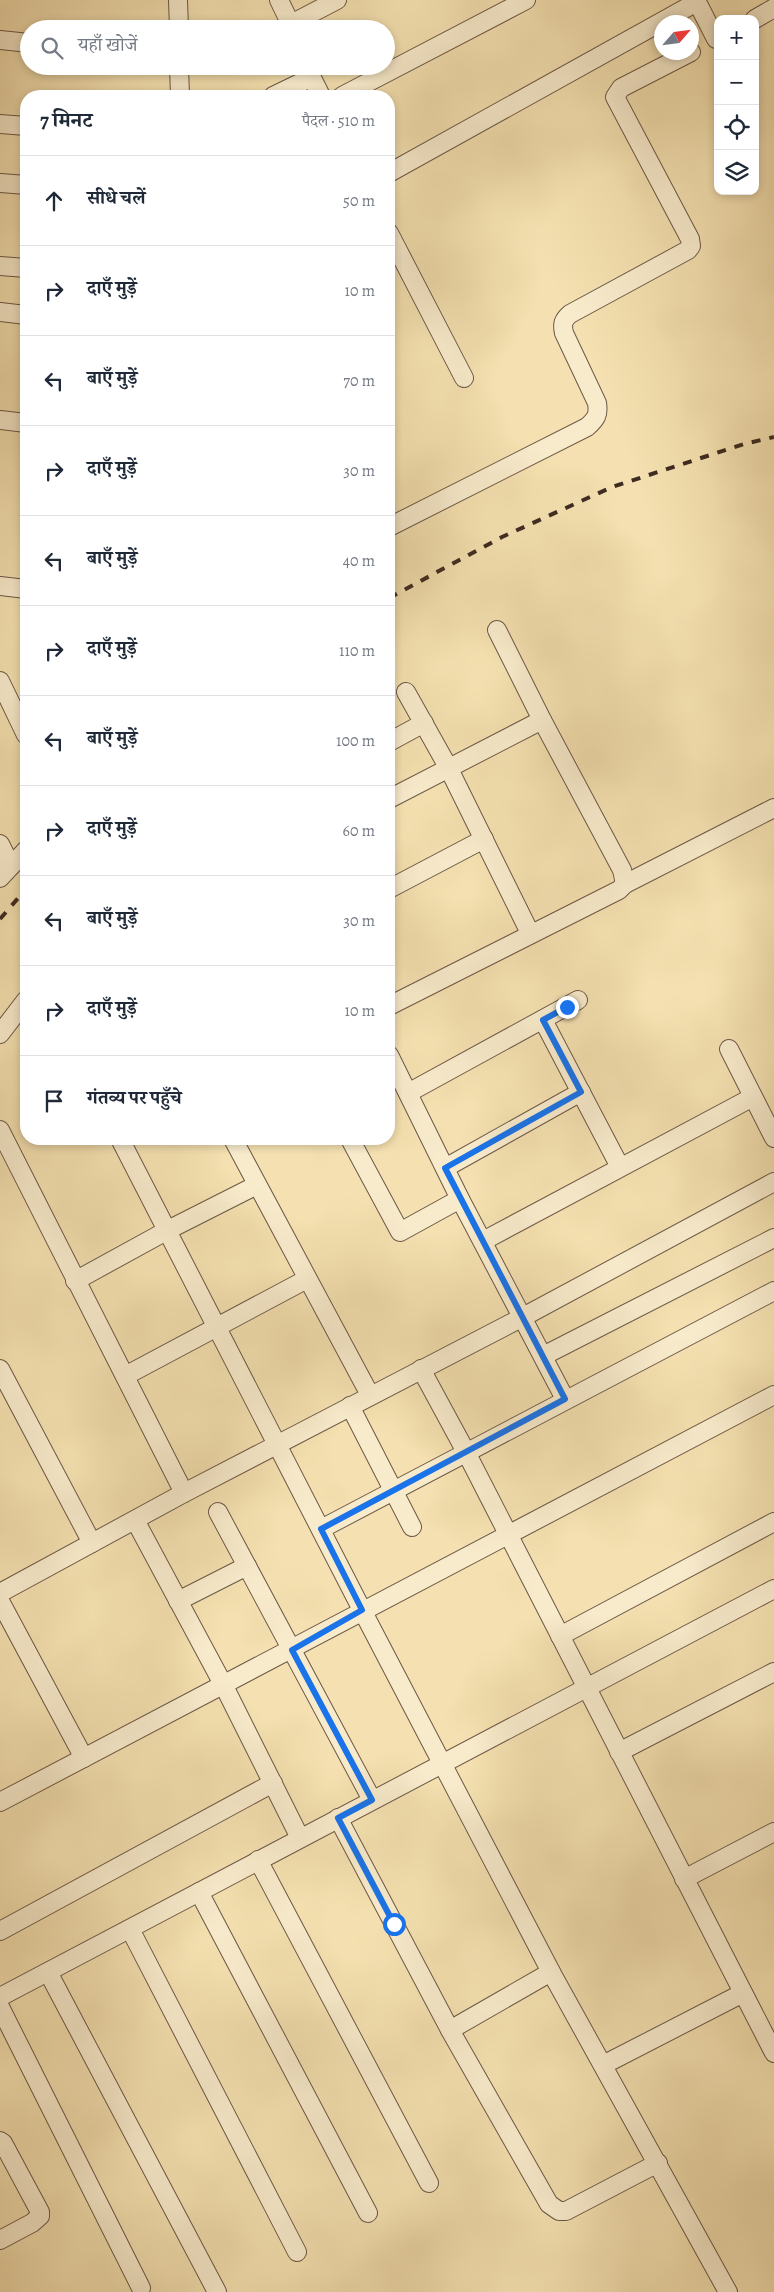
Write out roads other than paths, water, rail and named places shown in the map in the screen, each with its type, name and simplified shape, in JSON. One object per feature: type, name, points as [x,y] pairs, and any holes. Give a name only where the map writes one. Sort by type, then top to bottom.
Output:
[{"type":"street","points":[[178,0],[179,20]]},
{"type":"street","points":[[279,0],[289,20]]},
{"type":"street","points":[[302,20],[337,0]]},
{"type":"street","points":[[395,68],[526,0]]},
{"type":"street","points":[[395,170],[696,1],[714,34]]},
{"type":"street","points":[[759,17],[774,8]]},
{"type":"street","points":[[0,40],[20,42]]},
{"type":"street","points":[[699,48],[714,40]]},
{"type":"street","points":[[395,524],[587,428],[596,420],[598,412],[597,403],[564,333],[562,325],[564,320],[570,314],[688,250],[691,246],[690,239],[615,98],[621,88],[675,60]]},
{"type":"street","points":[[179,75],[180,90]]},
{"type":"street","points":[[285,90],[306,80],[308,75]]},
{"type":"street","points":[[312,75],[318,90]]},
{"type":"street","points":[[354,90],[382,75]]},
{"type":"street","points":[[0,124],[20,126]]},
{"type":"street","points":[[0,183],[20,185]]},
{"type":"street","points":[[395,244],[464,378]]},
{"type":"street","points":[[0,266],[20,268]]},
{"type":"street","points":[[0,312],[20,314]]},
{"type":"street","points":[[0,420],[20,422]]},
{"type":"street","points":[[0,586],[20,588]]},
{"type":"street","points":[[498,630],[542,720],[622,870],[625,884]]},
{"type":"street","points":[[0,681],[20,709]]},
{"type":"street","points":[[406,692],[448,767],[530,933]]},
{"type":"street","points":[[395,796],[542,720]]},
{"type":"street","points":[[395,739],[424,723]]},
{"type":"street","points":[[395,1003],[530,933],[619,890],[625,884],[774,808]]},
{"type":"street","points":[[395,886],[484,839]]},
{"type":"street","points":[[0,844],[6,872]]},
{"type":"street","points":[[6,872],[20,857]]},
{"type":"street","points":[[408,1093],[578,1000]]},
{"type":"street","points":[[0,1034],[20,1008]]},
{"type":"street","points":[[543,1020],[620,1168]]},
{"type":"street","points":[[729,1050],[774,1138]]},
{"type":"street","points":[[395,1067],[460,1199],[524,1317],[565,1399]]},
{"type":"street","points":[[445,1168],[581,1092]]},
{"type":"street","points":[[483,1241],[753,1097]]},
{"type":"street","points":[[0,1130],[184,1493]]},
{"type":"street","points":[[123,1145],[441,1763],[551,1972],[728,2292]]},
{"type":"street","points":[[236,1145],[370,1395]]},
{"type":"street","points":[[353,1145],[400,1232],[460,1199]]},
{"type":"street","points":[[0,1593],[184,1493],[370,1395],[524,1317],[774,1182]]},
{"type":"street","points":[[75,1281],[168,1230],[257,1185]]},
{"type":"street","points":[[543,1356],[774,1238]]},
{"type":"street","points":[[125,1376],[308,1279]]},
{"type":"street","points":[[321,1529],[565,1399],[774,1291]]},
{"type":"street","points":[[0,1369],[92,1544]]},
{"type":"street","points":[[421,1369],[466,1452],[774,2053]]},
{"type":"street","points":[[0,1802],[224,1686],[362,1610],[774,1395]]},
{"type":"street","points":[[350,1406],[412,1527]]},
{"type":"street","points":[[218,1512],[372,1800]]},
{"type":"street","points":[[135,1520],[224,1686],[300,1838]]},
{"type":"street","points":[[560,1636],[774,1522]]},
{"type":"street","points":[[178,1601],[247,1566]]},
{"type":"street","points":[[0,1997],[774,1589]]},
{"type":"street","points":[[0,1600],[84,1758]]},
{"type":"street","points":[[619,1752],[774,1672]]},
{"type":"street","points":[[0,1931],[273,1783]]},
{"type":"street","points":[[338,1818],[450,2030],[549,2204],[559,2211],[574,2208],[658,2163]]},
{"type":"street","points":[[684,1879],[774,1832]]},
{"type":"street","points":[[258,1860],[429,2183]]},
{"type":"street","points":[[199,1892],[368,2213]]},
{"type":"street","points":[[130,1929],[297,2252]]},
{"type":"street","points":[[48,1972],[217,2292]]},
{"type":"street","points":[[450,2030],[551,1972]]},
{"type":"street","points":[[603,2065],[743,1993]]},
{"type":"street","points":[[0,2007],[141,2288]]},
{"type":"street","points":[[0,2141],[4,2144],[40,2212],[37,2220],[0,2240]]},
{"type":"railway","points":[[395,595],[502,537],[612,487],[744,444],[774,437]]},
{"type":"railway","points":[[0,919],[20,896]]}]
